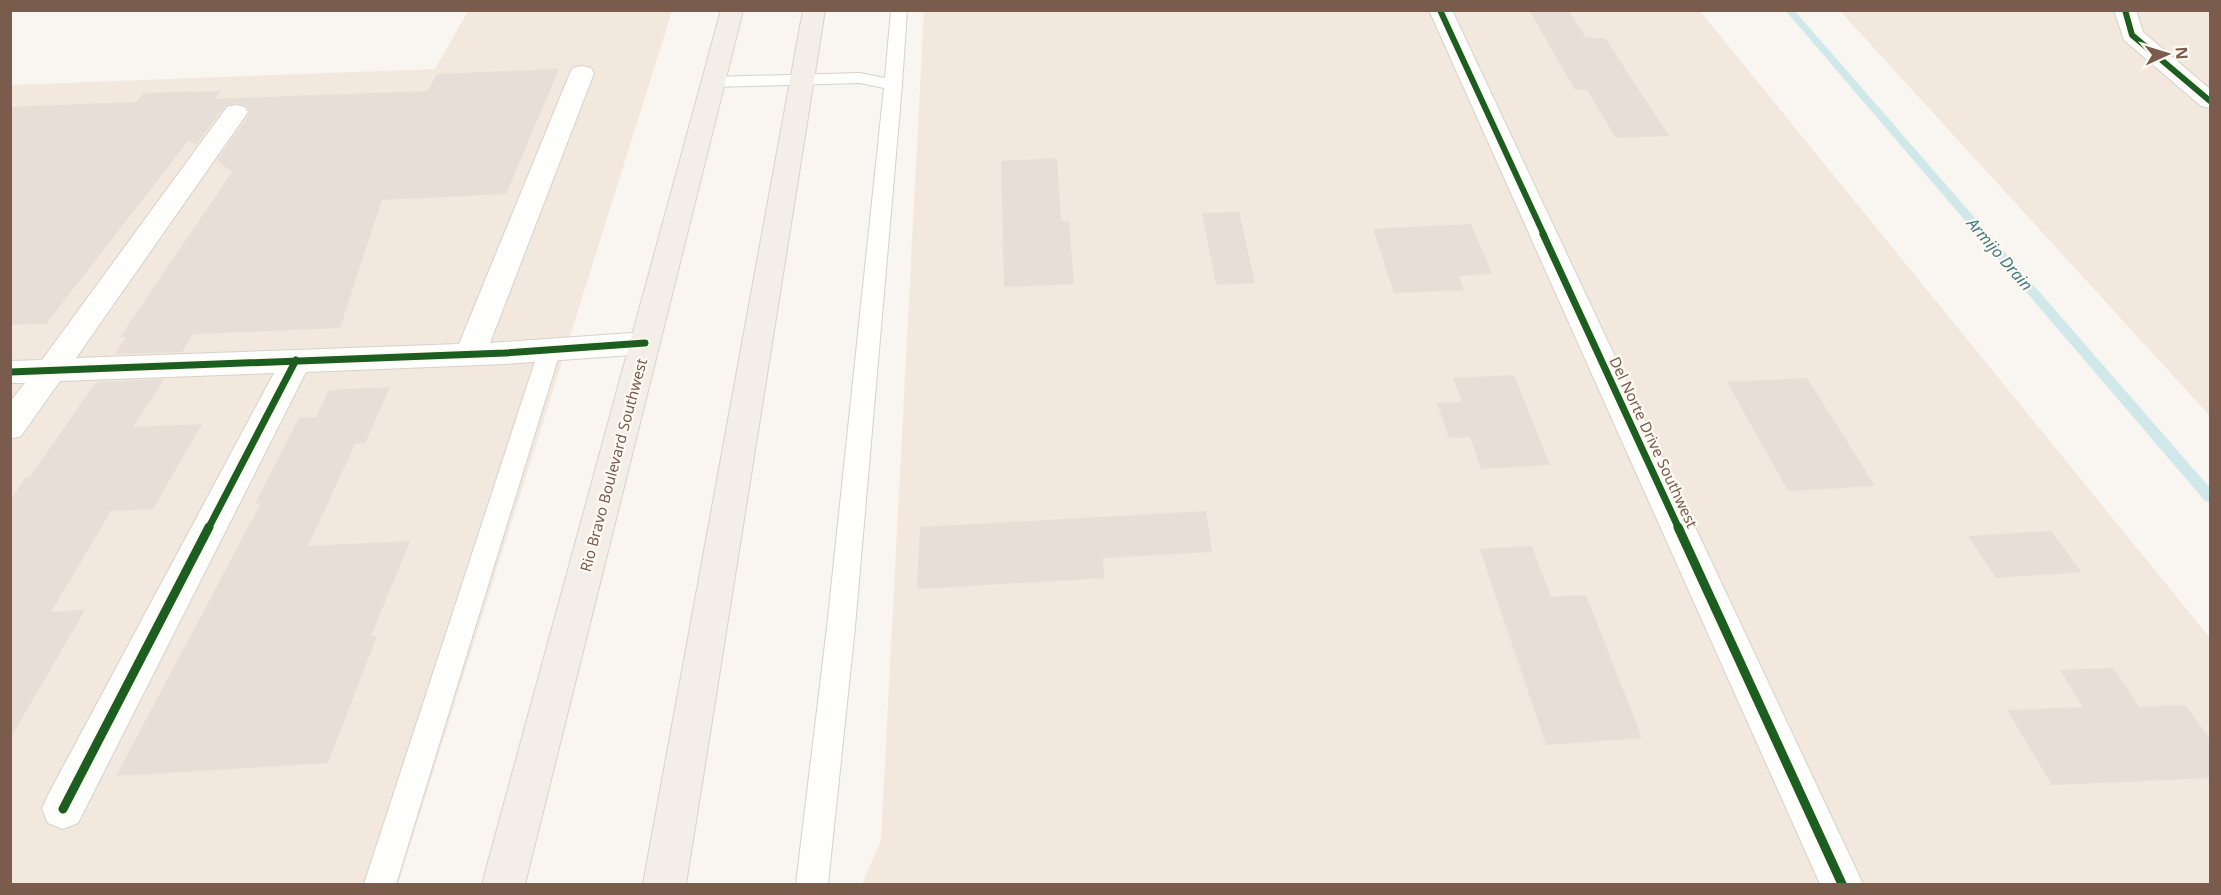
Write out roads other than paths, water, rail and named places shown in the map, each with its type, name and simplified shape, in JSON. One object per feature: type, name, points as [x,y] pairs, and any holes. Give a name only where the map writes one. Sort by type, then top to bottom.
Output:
[{"type":"main road","name":"Rio Bravo Boulevard Southwest","points":[[503,885],[732,10]]},
{"type":"main road","points":[[664,885],[814,10]]},
{"type":"street","name":"Del Norte Drive Southwest","points":[[1440,10],[1842,885]]},
{"type":"street","points":[[2125,10],[2132,35],[2211,101]]},
{"type":"street","points":[[471,353],[582,73]]},
{"type":"street","points":[[10,427],[236,112]]},
{"type":"street","points":[[10,372],[471,353],[645,343]]},
{"type":"street","points":[[63,809],[296,360]]},
{"type":"lane","points":[[812,885],[843,616],[899,10]]},
{"type":"lane","points":[[713,82],[860,78],[893,86]]},
{"type":"lane","points":[[380,885],[550,349]]},
{"type":"waterway","name":"Armijo Drain","points":[[1789,10],[2210,497]]}]
